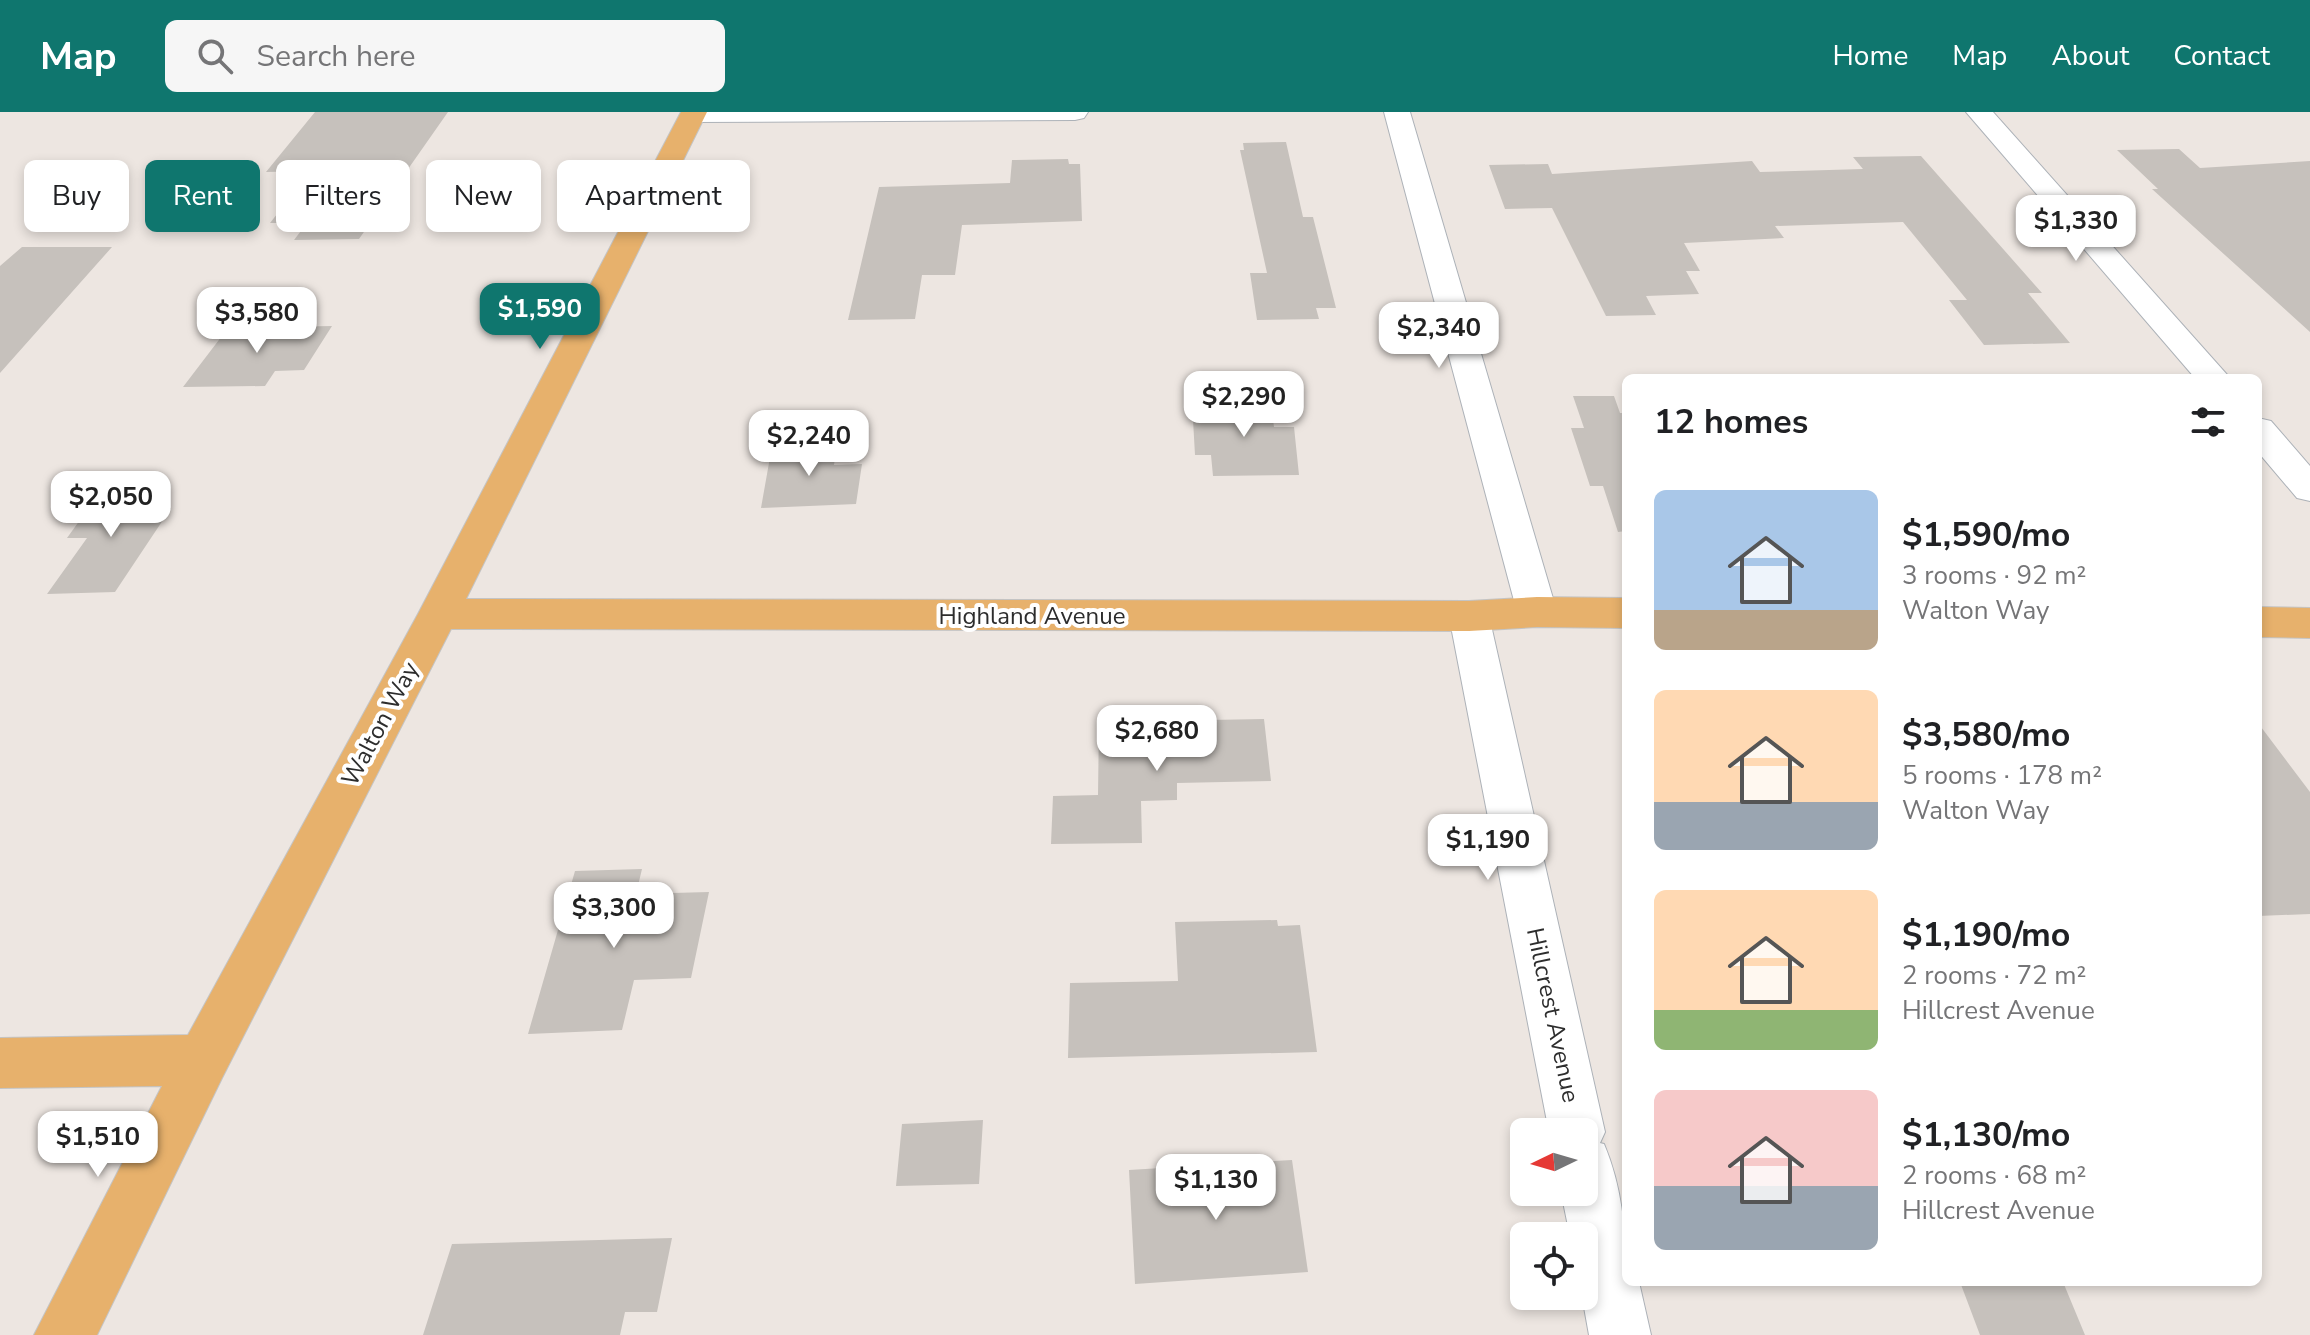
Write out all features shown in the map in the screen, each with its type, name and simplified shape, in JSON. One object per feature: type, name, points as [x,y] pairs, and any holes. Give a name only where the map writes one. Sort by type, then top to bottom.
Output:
[{"type":"main road","name":"Walton Way","points":[[65,1335],[203,1060],[438,614],[694,113]]},
{"type":"main road","name":"Highland Avenue","points":[[438,614],[1469,616],[1537,612],[1622,613]]},
{"type":"main road","points":[[2262,622],[2310,623]]},
{"type":"main road","points":[[0,1063],[203,1060]]},
{"type":"street","points":[[694,113],[1075,112]]},
{"type":"street","points":[[1397,112],[1537,612]]},
{"type":"street","points":[[1979,112],[2209,374]]},
{"type":"street","points":[[2262,434],[2310,489]]},
{"type":"street","name":"Hillcrest Avenue","points":[[1469,616],[1574,1118]]},
{"type":"street","points":[[1593,1206],[1620,1335]]},
{"type":"building","points":[[315,112],[448,112],[410,166],[410,160],[276,160],[276,172],[266,172]]},
{"type":"building","points":[[1286,142],[1303,217],[1313,217],[1336,308],[1316,308],[1319,319],[1257,320],[1250,273],[1267,273],[1240,150],[1244,150],[1243,143]]},
{"type":"building","points":[[2179,149],[2200,168],[2310,161],[2310,332],[2152,189],[2158,189],[2117,150]]},
{"type":"building","points":[[1921,156],[2042,293],[2028,293],[2070,343],[1984,345],[1949,300],[1967,300],[1903,222],[1775,226],[1784,238],[1684,243],[1700,271],[1686,271],[1699,294],[1646,296],[1656,315],[1606,316],[1552,208],[1505,209],[1489,165],[1548,164],[1552,174],[1752,161],[1760,172],[1863,169],[1853,157]]},
{"type":"building","points":[[1068,159],[1069,164],[1080,164],[1082,221],[962,225],[955,275],[922,275],[915,319],[848,320],[879,187],[1010,183],[1012,160]]},
{"type":"building","points":[[300,232],[364,232],[359,239],[294,240]]},
{"type":"building","points":[[22,247],[112,247],[0,373],[0,266]]},
{"type":"building","points":[[332,326],[304,370],[275,371],[265,386],[183,387],[228,328]]},
{"type":"building","points":[[1573,396],[1614,396],[1622,413],[1622,532],[1618,532],[1603,486],[1590,486],[1571,428],[1584,428]]},
{"type":"building","points":[[1270,398],[1274,427],[1294,427],[1299,475],[1213,476],[1211,455],[1195,455],[1192,402]]},
{"type":"building","points":[[837,443],[834,465],[862,464],[856,504],[761,508],[772,446]]},
{"type":"building","points":[[166,486],[151,509],[171,508],[115,592],[47,594],[87,538],[67,538],[103,488]]},
{"type":"building","points":[[1264,719],[1271,781],[1177,783],[1177,800],[1141,801],[1142,843],[1051,844],[1053,796],[1098,795],[1099,722]]},
{"type":"building","points":[[2262,728],[2310,792],[2310,914],[2262,916]]},
{"type":"building","points":[[642,869],[636,894],[709,892],[691,978],[634,980],[622,1030],[528,1034],[575,871]]},
{"type":"building","points":[[1277,920],[1278,926],[1300,925],[1317,1052],[1068,1058],[1070,983],[1178,981],[1175,922]]},
{"type":"building","points":[[983,1120],[979,1184],[896,1186],[902,1124]]},
{"type":"building","points":[[1292,1160],[1308,1272],[1135,1284],[1129,1170]]},
{"type":"building","points":[[672,1238],[657,1312],[625,1312],[620,1335],[423,1335],[452,1244]]},
{"type":"building","points":[[1962,1286],[2065,1286],[2085,1335],[1980,1335]]}]
